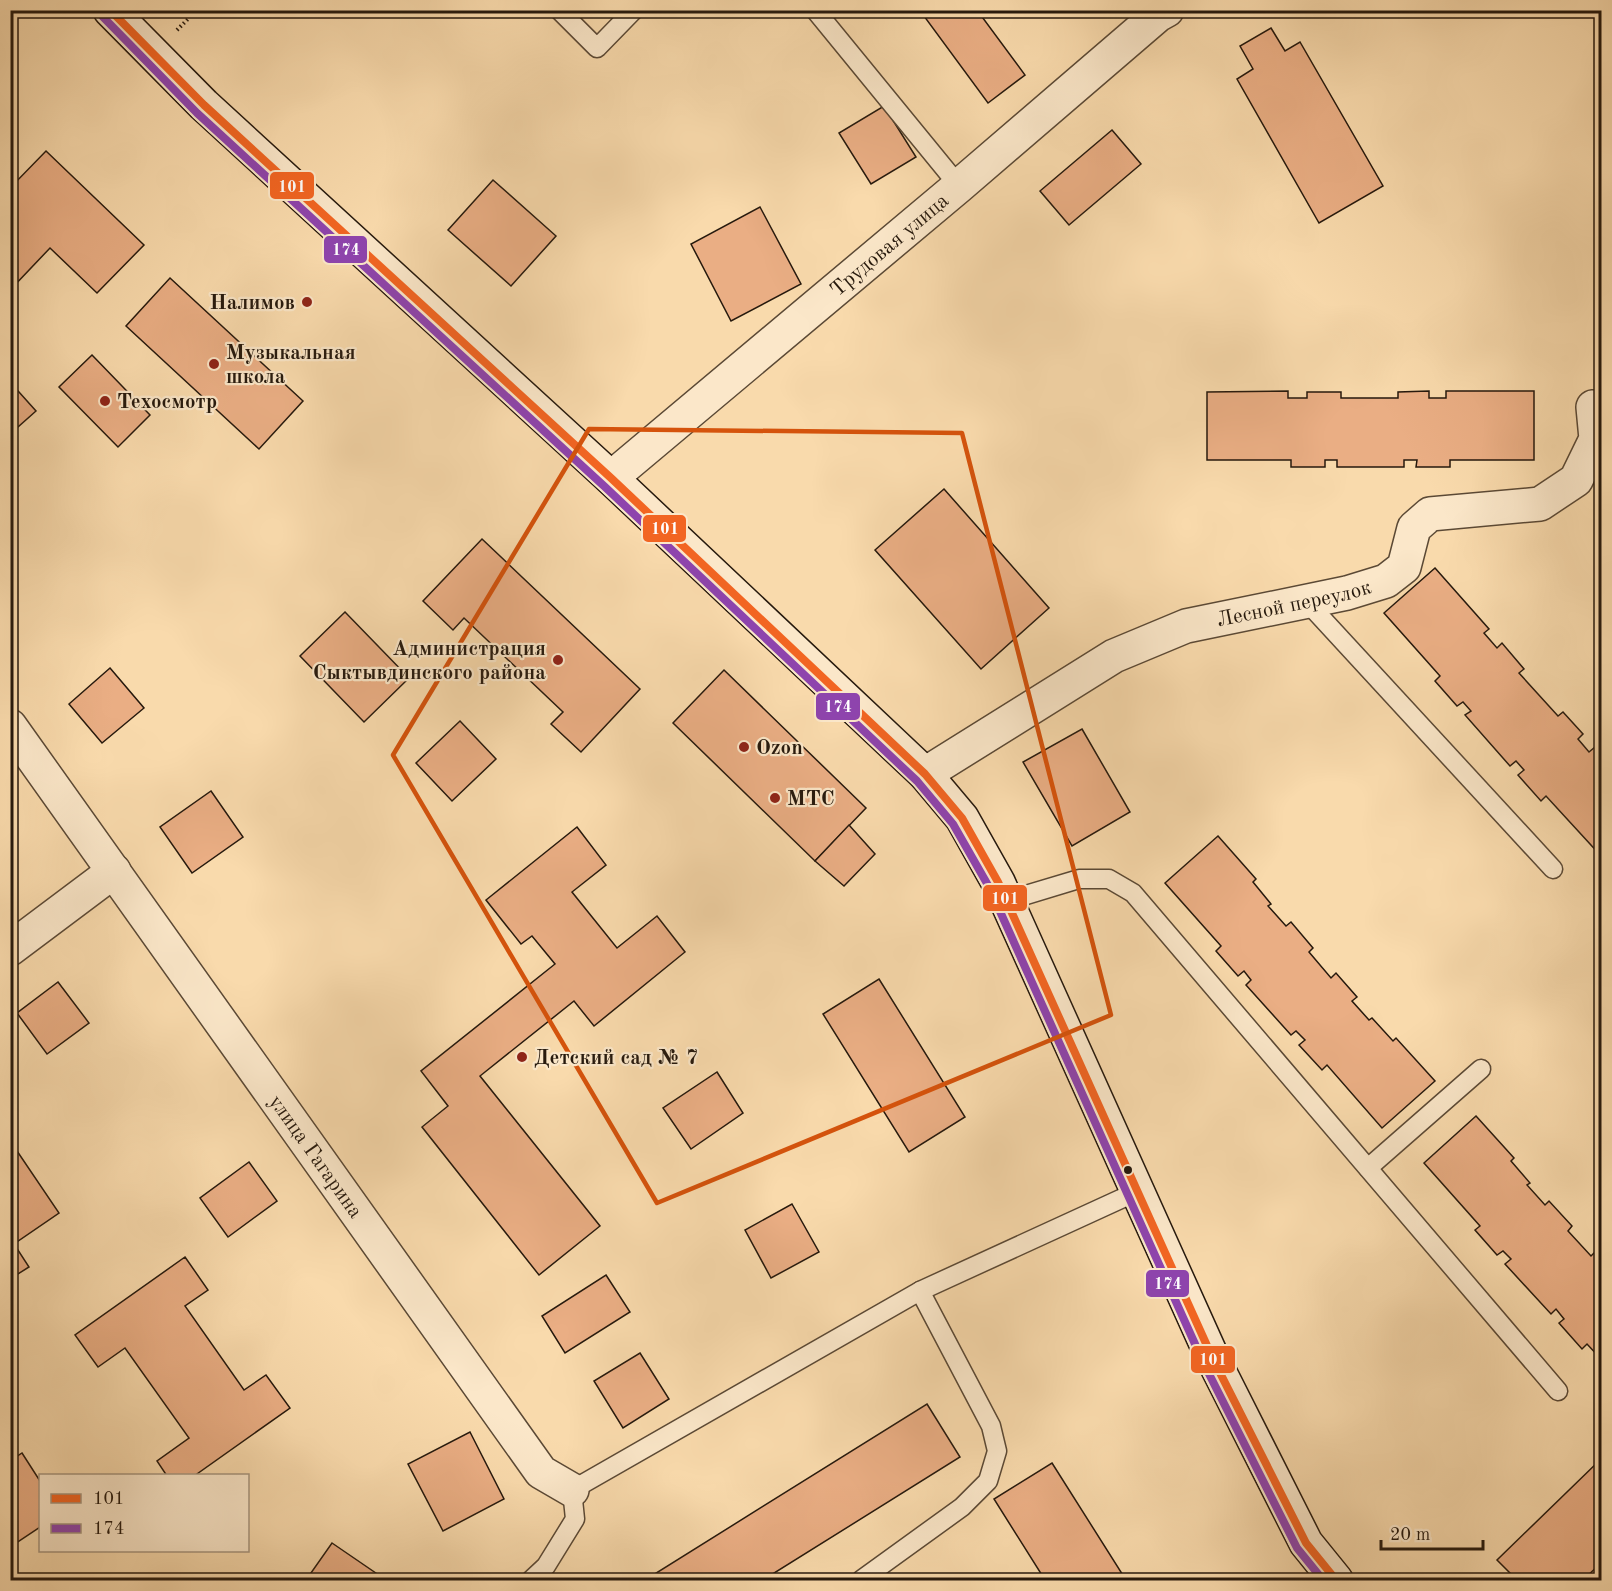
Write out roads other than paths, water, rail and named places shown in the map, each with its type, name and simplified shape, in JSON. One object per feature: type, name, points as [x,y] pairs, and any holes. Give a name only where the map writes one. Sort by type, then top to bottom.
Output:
[{"type":"street","points":[[110,10],[204,105],[611,478],[925,774],[962,818],[1006,902],[1213,1359],[1306,1543],[1335,1581]]},
{"type":"street","name":"Трудовая улица","points":[[611,478],[959,186],[1158,15],[1167,10]]},
{"type":"street","name":"Лесной переулок","points":[[925,774],[1114,656],[1186,626],[1347,592],[1386,581],[1404,567],[1414,528],[1430,514],[1540,504],[1576,480],[1596,439],[1598,407]]},
{"type":"street","name":"улица Гагарина","points":[[10,726],[541,1472],[572,1490]]},
{"type":"street","points":[[10,949],[114,871]]},
{"type":"lane","points":[[559,10],[597,48],[634,10]]},
{"type":"lane","points":[[815,10],[959,186]]},
{"type":"lane","points":[[1305,600],[1553,869]]},
{"type":"lane","points":[[1006,902],[1079,879],[1109,879],[1133,893],[1558,1391]]},
{"type":"lane","points":[[1368,1168],[1481,1069]]},
{"type":"lane","points":[[531,1581],[546,1566],[575,1519],[572,1490],[920,1291],[1136,1192]]},
{"type":"lane","points":[[861,1581],[962,1507],[988,1481],[997,1451],[992,1426],[920,1291]]},
{"type":"place","name":"Налимов","points":[[307,302]]},
{"type":"place","name":"Музыкальная школа","points":[[214,364]]},
{"type":"place","name":"Техосмотр","points":[[105,401]]},
{"type":"place","name":"Администрация Сыктывдинского района","points":[[558,660]]},
{"type":"place","name":"Ozon","points":[[744,747]]},
{"type":"place","name":"МТС","points":[[775,798]]},
{"type":"place","name":"Детский сад № 7","points":[[522,1057]]}]
